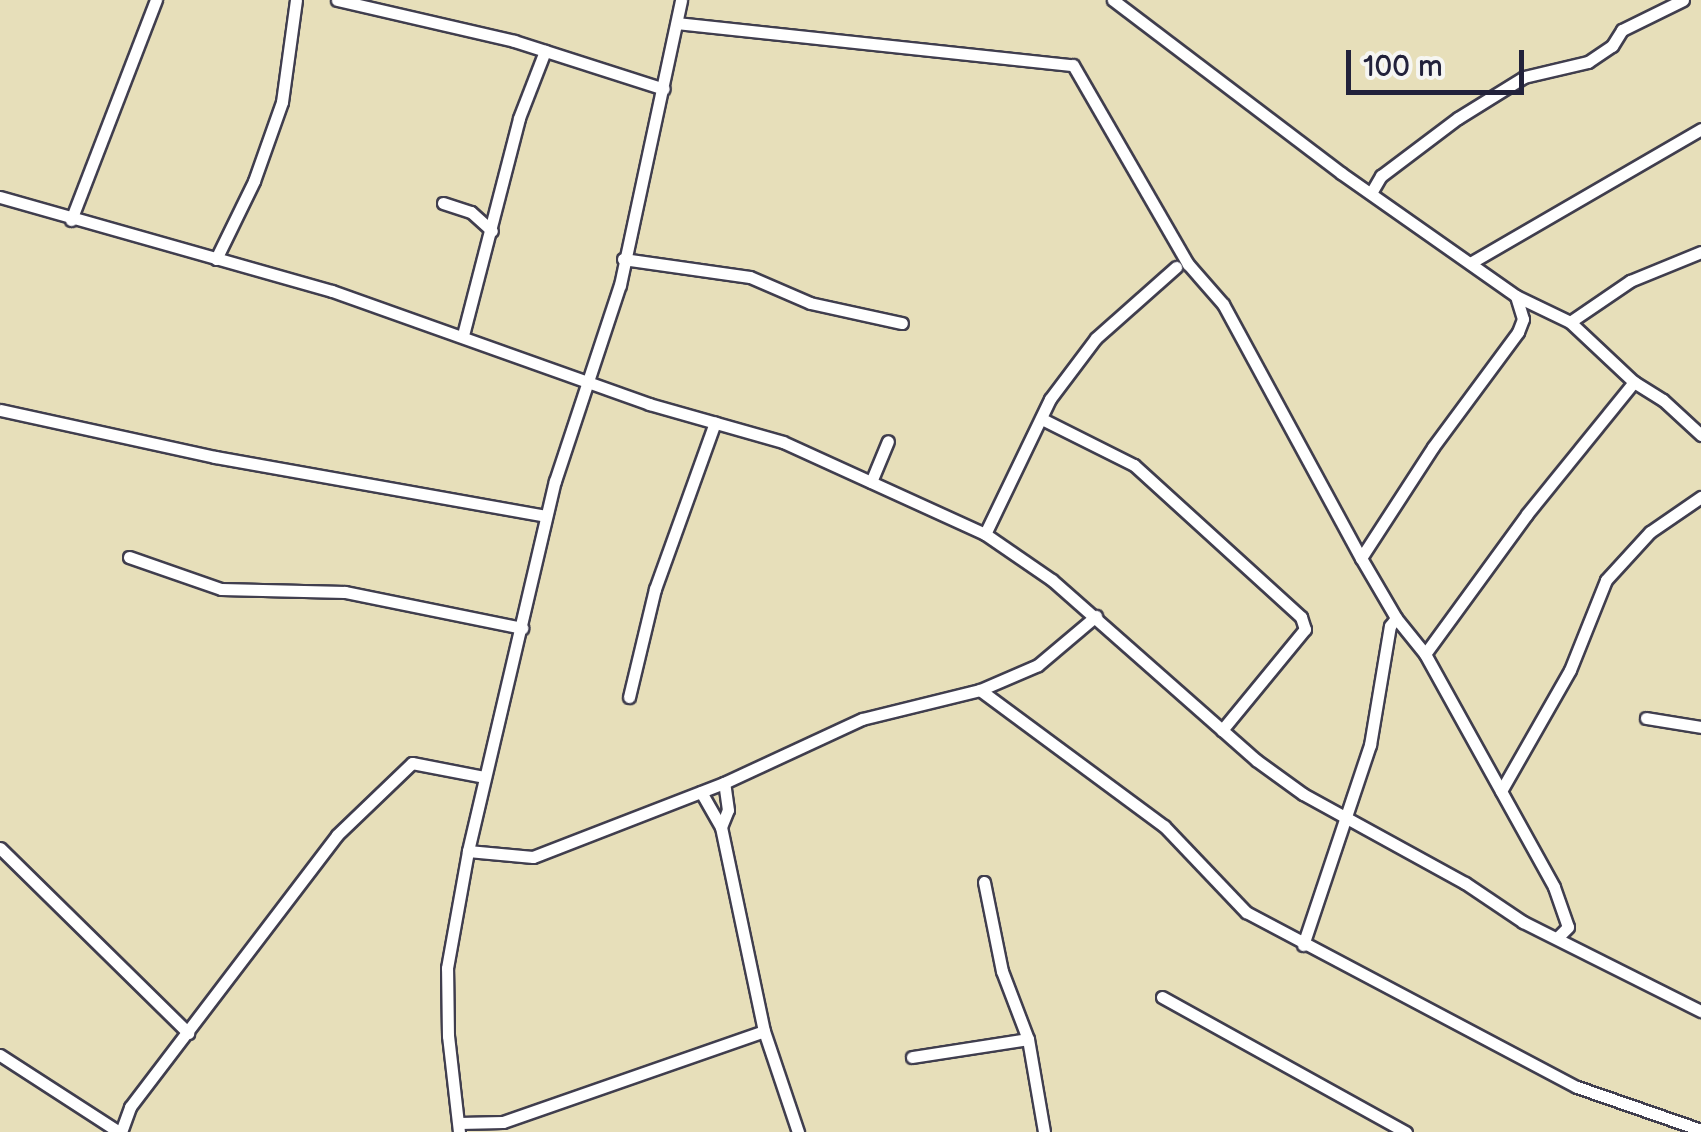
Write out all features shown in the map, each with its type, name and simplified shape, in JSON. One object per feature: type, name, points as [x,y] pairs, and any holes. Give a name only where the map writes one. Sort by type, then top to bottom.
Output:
[{"type":"street","points":[[71,220],[156,0]]},
{"type":"street","points":[[216,259],[254,181],[282,102],[296,0]]},
{"type":"street","points":[[337,0],[545,51],[664,89]]},
{"type":"street","points":[[411,17],[414,0]]},
{"type":"street","points":[[681,0],[620,285],[546,516],[468,851],[447,968],[448,1036],[459,1127],[503,1122],[764,1031]]},
{"type":"street","points":[[1114,0],[1371,193],[1516,296],[1570,322],[1634,382],[1663,400],[1701,435]]},
{"type":"street","points":[[1371,193],[1380,176],[1458,118],[1524,78],[1588,62],[1612,46],[1622,30],[1683,0]]},
{"type":"street","points":[[677,22],[1073,65],[1188,264],[1223,304],[1361,558],[1396,618],[1424,654],[1501,791],[1554,887],[1568,927],[1558,936]]},
{"type":"street","points":[[462,335],[519,118],[545,51]]},
{"type":"street","points":[[1472,262],[1701,128]]},
{"type":"street","points":[[0,197],[332,291],[649,404],[783,442],[984,534],[1096,616],[1222,730],[1304,794],[1464,884],[1523,922],[1558,936],[1701,1011]]},
{"type":"street","points":[[443,202],[471,212],[492,231]]},
{"type":"street","points":[[1570,322],[1630,281],[1701,252]]},
{"type":"street","points":[[623,259],[750,277],[810,303],[902,322]]},
{"type":"street","points":[[984,534],[1050,400],[1096,338],[1176,268]]},
{"type":"street","points":[[1361,558],[1432,446],[1518,332],[1523,319],[1516,296]]},
{"type":"street","points":[[1424,654],[1527,514],[1634,382]]},
{"type":"street","points":[[0,410],[215,457],[546,516]]},
{"type":"street","points":[[1042,418],[1134,465],[1301,617],[1304,629],[1222,730]]},
{"type":"street","points":[[630,697],[654,588],[715,422]]},
{"type":"street","points":[[871,482],[888,441]]},
{"type":"street","points":[[1501,791],[1570,670],[1606,580],[1650,532],[1701,496]]},
{"type":"street","points":[[129,557],[221,589],[345,592],[522,628]]},
{"type":"street","points":[[468,851],[533,857],[724,783],[862,719],[980,690],[1038,664],[1096,616]]},
{"type":"street","points":[[1303,946],[1370,745],[1390,626],[1396,618]]},
{"type":"street","points":[[980,690],[1164,826],[1246,912],[1303,946],[1418,1000],[1577,1087],[1701,1130]]},
{"type":"street","points":[[1646,718],[1701,726]]},
{"type":"street","points":[[0,1055],[120,1132],[130,1107],[337,835],[412,762],[484,777]]},
{"type":"street","points":[[720,828],[728,810],[724,783]]},
{"type":"street","points":[[701,792],[720,828],[764,1031],[798,1132]]},
{"type":"street","points":[[0,848],[188,1033]]},
{"type":"street","points":[[984,882],[1002,971],[1028,1039],[1044,1132]]},
{"type":"street","points":[[1162,997],[1406,1132]]},
{"type":"street","points":[[912,1056],[1028,1039]]}]
